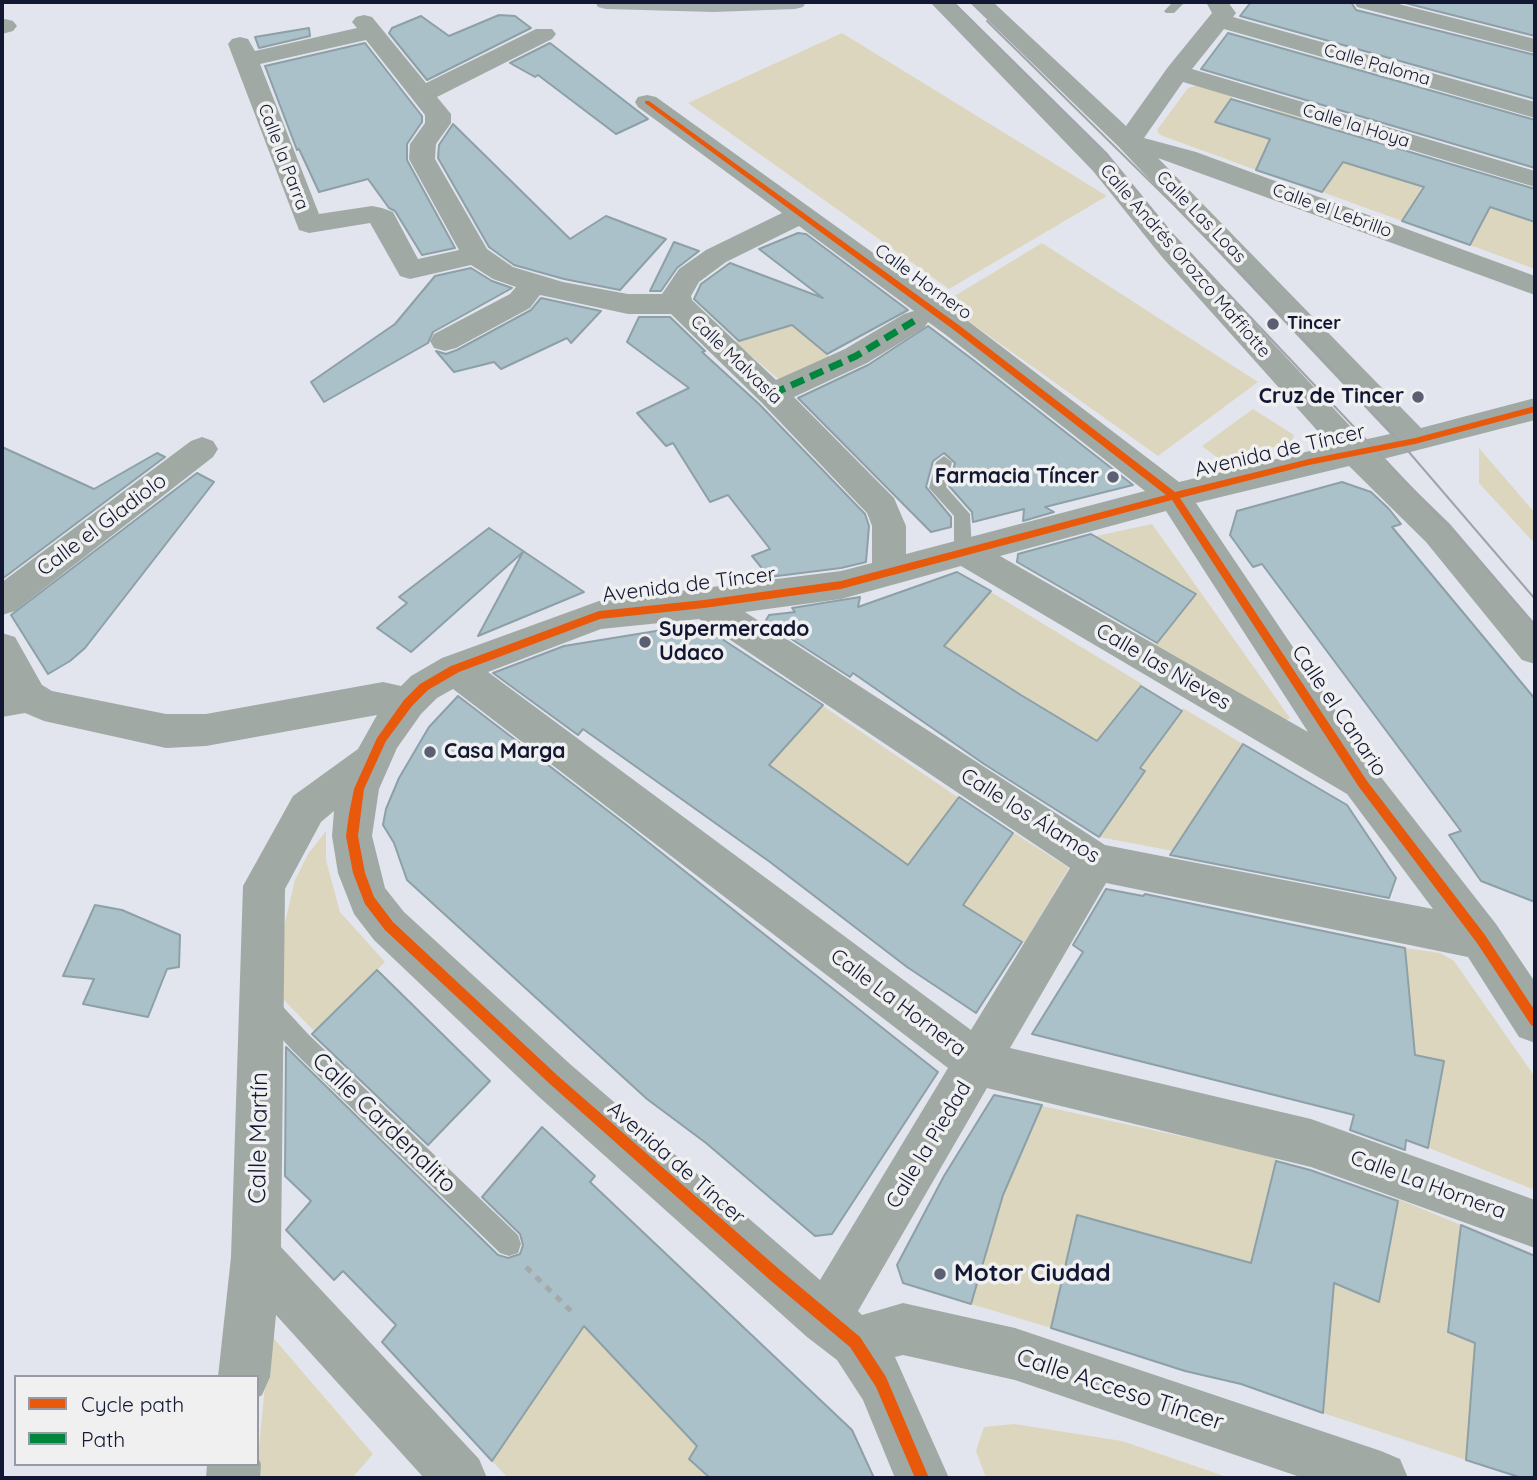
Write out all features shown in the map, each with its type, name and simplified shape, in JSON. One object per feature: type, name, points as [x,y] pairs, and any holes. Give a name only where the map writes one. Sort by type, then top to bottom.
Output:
[{"type":"highway","points":[[606,2],[714,5],[795,2]]},
{"type":"street","name":"Calle Andrés Orozco Maffiotte","points":[[941,2],[1102,165],[1165,243],[1356,453],[1438,534],[1535,649]]},
{"type":"street","name":"Calle Las Loas","points":[[980,2],[1127,141],[1415,441]]},
{"type":"street","points":[[1365,2],[1535,46]]},
{"type":"street","points":[[1127,141],[1145,120],[1218,11]]},
{"type":"street","name":"Calle Paloma","points":[[1218,11],[1535,110]]},
{"type":"street","name":"Calle Malvasía","points":[[243,52],[368,27],[438,114],[438,123],[423,145],[422,159],[476,255],[503,273],[533,284],[628,304],[678,304],[772,394],[882,507],[889,526],[889,574]]},
{"type":"street","points":[[422,94],[544,34]]},
{"type":"street","name":"Calle la Parra","points":[[243,52],[309,224],[372,214],[383,218],[410,270],[476,255]]},
{"type":"street","name":"Calle la Hoya","points":[[1177,72],[1535,179]]},
{"type":"street","name":"Calle Hornero","points":[[648,102],[957,328],[1174,496]]},
{"type":"street","points":[[1100,116],[1132,116],[1155,104]]},
{"type":"street","name":"Calle el Lebrillo","points":[[1127,141],[1187,158],[1535,286]]},
{"type":"street","points":[[678,304],[676,296],[689,276],[716,256],[800,215]]},
{"type":"street","points":[[445,341],[520,301],[533,284]]},
{"type":"street","points":[[772,394],[856,356],[915,321]]},
{"type":"street","name":"Avenida de Tíncer","points":[[922,1478],[881,1382],[840,1331],[554,1080],[389,926],[369,900],[359,873],[352,836],[359,789],[382,738],[408,703],[424,687],[455,669],[599,615],[841,585],[1174,496],[1309,462],[1415,441],[1535,409]]},
{"type":"street","name":"Calle el Gladiolo","points":[[2,601],[202,449]]},
{"type":"street","name":"Calle el Canario","points":[[1174,496],[1363,784],[1481,939]]},
{"type":"street","name":"Calle las Nieves","points":[[963,551],[1363,784]]},
{"type":"street","name":"Calle los Álamos","points":[[704,604],[1096,862],[1481,939]]},
{"type":"street","points":[[2,648],[15,699],[166,731],[206,730],[383,698],[408,703]]},
{"type":"street","name":"Calle La Hornera","points":[[455,669],[978,1063],[1311,1143],[1535,1224]]},
{"type":"street","name":"Calle Martín","points":[[244,1375],[256,1257],[264,886],[307,809],[371,761]]},
{"type":"street","name":"Calle la Piedad","points":[[840,1331],[978,1063],[1096,862]]},
{"type":"street","points":[[1481,939],[1535,1021]]},
{"type":"street","points":[[256,1257],[460,1478]]},
{"type":"street","name":"Calle Acceso Tíncer","points":[[840,1331],[903,1329],[1014,1354],[1381,1478]]},
{"type":"lane","points":[[1170,11],[1179,2]]},
{"type":"lane","points":[[944,462],[937,488],[962,514],[963,551]]},
{"type":"lane","name":"Calle Cardenalito","points":[[262,1000],[310,1052],[509,1244]]},
{"type":"path","points":[[509,1244],[535,1278],[571,1311]]},
{"type":"shaded area","points":[[842,33],[1107,196],[949,289],[688,103]]},
{"type":"shaded area","points":[[1199,85],[1233,96],[1216,122],[1254,134],[1272,107],[1306,117],[1289,145],[1270,140],[1256,170],[1160,135],[1157,130],[1188,88]]},
{"type":"shaded area","points":[[1343,162],[1424,187],[1402,221],[1322,192]]},
{"type":"shaded area","points":[[1489,207],[1535,222],[1535,269],[1470,245]]},
{"type":"shaded area","points":[[1042,243],[1258,382],[1158,456],[943,303]]},
{"type":"shaded area","points":[[792,325],[832,359],[782,382],[735,342]]},
{"type":"shaded area","points":[[1253,409],[1294,435],[1292,442],[1222,461],[1202,446]]},
{"type":"shaded area","points":[[1479,448],[1535,513],[1535,544],[1479,483]]},
{"type":"shaded area","points":[[1152,524],[1290,718],[1285,721],[1154,647],[1196,594],[1096,536]]},
{"type":"shaded area","points":[[991,592],[1142,684],[1098,742],[943,645]]},
{"type":"shaded area","points":[[823,706],[959,798],[908,865],[768,765]]},
{"type":"shaded area","points":[[1183,708],[1243,744],[1173,851],[1099,837],[1145,771],[1140,768]]},
{"type":"shaded area","points":[[326,831],[326,860],[340,912],[385,962],[314,1031],[284,1000],[284,927],[295,880],[308,854]]},
{"type":"shaded area","points":[[1014,833],[1069,868],[1024,943],[963,905]]},
{"type":"shaded area","points":[[1405,948],[1440,953],[1454,961],[1535,1077],[1535,1190],[1429,1148],[1444,1062],[1415,1055]]},
{"type":"shaded area","points":[[1042,1106],[1277,1157],[1251,1263],[1077,1215],[1051,1328],[971,1304],[1003,1195]]},
{"type":"shaded area","points":[[1398,1199],[1461,1225],[1448,1332],[1475,1344],[1466,1460],[1323,1413],[1334,1283],[1379,1302]]},
{"type":"shaded area","points":[[584,1326],[697,1446],[689,1459],[710,1478],[508,1478],[492,1461]]},
{"type":"shaded area","points":[[270,1334],[373,1454],[352,1478],[256,1478]]},
{"type":"shaded area","points":[[1014,1424],[1122,1441],[1230,1478],[986,1478],[976,1451],[984,1427]]},
{"type":"building","points":[[1251,2],[1351,2],[1356,10],[1535,55],[1535,99],[1240,16]]},
{"type":"building","points":[[1401,2],[1535,2],[1535,36]]},
{"type":"building","points":[[499,15],[515,16],[531,28],[427,80],[389,33],[392,28],[421,16],[449,36]]},
{"type":"building","points":[[309,28],[310,36],[259,48],[255,37]]},
{"type":"building","points":[[1228,33],[1535,120],[1535,168],[1201,69]]},
{"type":"building","points":[[365,43],[422,116],[422,122],[407,144],[407,160],[455,248],[422,255],[395,211],[389,208],[368,179],[319,192],[299,149],[297,150],[265,66]]},
{"type":"building","points":[[550,43],[648,119],[616,134],[538,75],[535,77],[510,63]]},
{"type":"building","points":[[1231,99],[1535,189],[1535,222],[1490,207],[1470,245],[1402,221],[1424,187],[1343,162],[1322,192],[1256,170],[1270,139],[1215,122]]},
{"type":"building","points":[[453,124],[570,239],[606,216],[666,239],[620,290],[564,279],[514,265],[489,247],[438,158],[439,145]]},
{"type":"building","points":[[798,233],[806,234],[908,310],[827,354],[792,325],[739,341],[694,299],[701,284],[730,263],[823,298],[759,249]]},
{"type":"building","points":[[674,242],[699,251],[677,268],[661,291],[650,291]]},
{"type":"building","points":[[471,268],[492,281],[512,288],[433,332],[428,343],[324,402],[311,382],[395,324],[435,276]]},
{"type":"building","points":[[541,298],[601,311],[571,343],[567,338],[501,369],[494,362],[454,372],[436,351],[446,354],[457,350],[531,310]]},
{"type":"building","points":[[639,317],[670,317],[865,514],[869,526],[866,562],[841,568],[769,577],[752,556],[770,549],[728,495],[710,502],[673,443],[666,446],[637,413],[689,388],[627,342]]},
{"type":"building","points":[[928,326],[1133,485],[1045,507],[1054,512],[1023,521],[1024,509],[973,522],[972,512],[949,486],[955,463],[944,453],[933,461],[926,487],[951,517],[951,527],[931,532],[798,398],[868,365]]},
{"type":"building","points":[[2,447],[94,489],[157,453],[165,457],[2,579]]},
{"type":"building","points":[[197,473],[214,482],[85,648],[48,674],[11,615]]},
{"type":"building","points":[[1342,482],[1371,492],[1389,509],[1401,524],[1392,527],[1535,699],[1535,902],[1481,881],[1449,835],[1461,831],[1262,564],[1253,567],[1230,535],[1237,511]]},
{"type":"building","points":[[489,528],[584,592],[478,636],[523,552],[411,652],[377,628],[407,603],[399,597]]},
{"type":"building","points":[[1091,534],[1196,594],[1157,643],[1017,562],[1018,554]]},
{"type":"building","points":[[957,572],[991,591],[944,646],[1021,695],[1097,741],[1141,686],[1182,711],[1140,768],[1145,771],[1099,837],[984,764],[853,673],[850,677],[765,622],[769,615],[795,612],[792,608],[860,597],[858,607]]},
{"type":"building","points":[[699,624],[823,705],[769,765],[908,865],[959,797],[1013,833],[963,905],[1022,942],[976,1013],[907,967],[770,862],[583,729],[578,735],[493,673],[564,646]]},
{"type":"building","points":[[458,696],[629,827],[938,1072],[832,1234],[815,1236],[706,1143],[647,1099],[407,880],[394,843],[383,825],[386,809],[399,778],[429,727]]},
{"type":"building","points":[[1243,744],[1347,805],[1396,878],[1389,898],[1170,855]]},
{"type":"building","points":[[1106,889],[1143,896],[1145,894],[1405,948],[1415,1055],[1444,1061],[1428,1148],[1406,1140],[1405,1150],[1350,1130],[1354,1115],[1032,1034],[1083,952],[1073,945]]},
{"type":"building","points":[[95,905],[122,910],[180,935],[179,967],[167,969],[148,1017],[83,1004],[94,979],[63,976]]},
{"type":"building","points":[[377,970],[490,1081],[428,1145],[312,1034]]},
{"type":"building","points":[[286,1047],[498,1255],[508,1258],[520,1254],[523,1245],[520,1234],[482,1197],[542,1127],[595,1176],[590,1182],[852,1430],[874,1478],[710,1478],[689,1459],[697,1446],[584,1326],[492,1461],[382,1342],[396,1325],[343,1271],[334,1280],[286,1230],[311,1201],[285,1176]]},
{"type":"building","points":[[994,1095],[1042,1105],[1003,1195],[971,1304],[903,1283],[897,1265],[944,1176]]},
{"type":"building","points":[[1276,1161],[1398,1201],[1379,1302],[1334,1283],[1323,1413],[1241,1384],[1185,1371],[1051,1328],[1077,1215],[1251,1263]]},
{"type":"building","points":[[1461,1225],[1535,1256],[1535,1478],[1522,1478],[1466,1460],[1475,1343],[1448,1332]]},
{"type":"tram line","points":[[953,2],[1106,153],[1172,234],[1471,551],[1535,625]]},
{"type":"tram line","points":[[987,21],[1173,204],[1283,317],[1402,444],[1535,599]]},
{"type":"marked path","points":[[772,394],[856,356],[914,321]]},
{"type":"cycle path","points":[[647,102],[957,328],[1174,496],[1363,784],[1481,939],[1535,1021]]},
{"type":"cycle path","points":[[922,1478],[881,1382],[855,1342],[554,1080],[389,926],[369,900],[359,873],[352,836],[359,789],[382,738],[408,703],[424,687],[455,669],[599,615],[841,585],[1174,496],[1309,462],[1415,441],[1535,409]]},
{"type":"place","name":"Tincer","points":[[1273,324]]},
{"type":"place","name":"Cruz de Tincer","points":[[1418,397]]},
{"type":"place","name":"Farmacia Tíncer","points":[[1113,477]]},
{"type":"place","name":"Supermercado Udaco","points":[[645,642]]},
{"type":"place","name":"Casa Marga","points":[[430,752]]},
{"type":"place","name":"Motor Ciudad","points":[[940,1274]]}]
